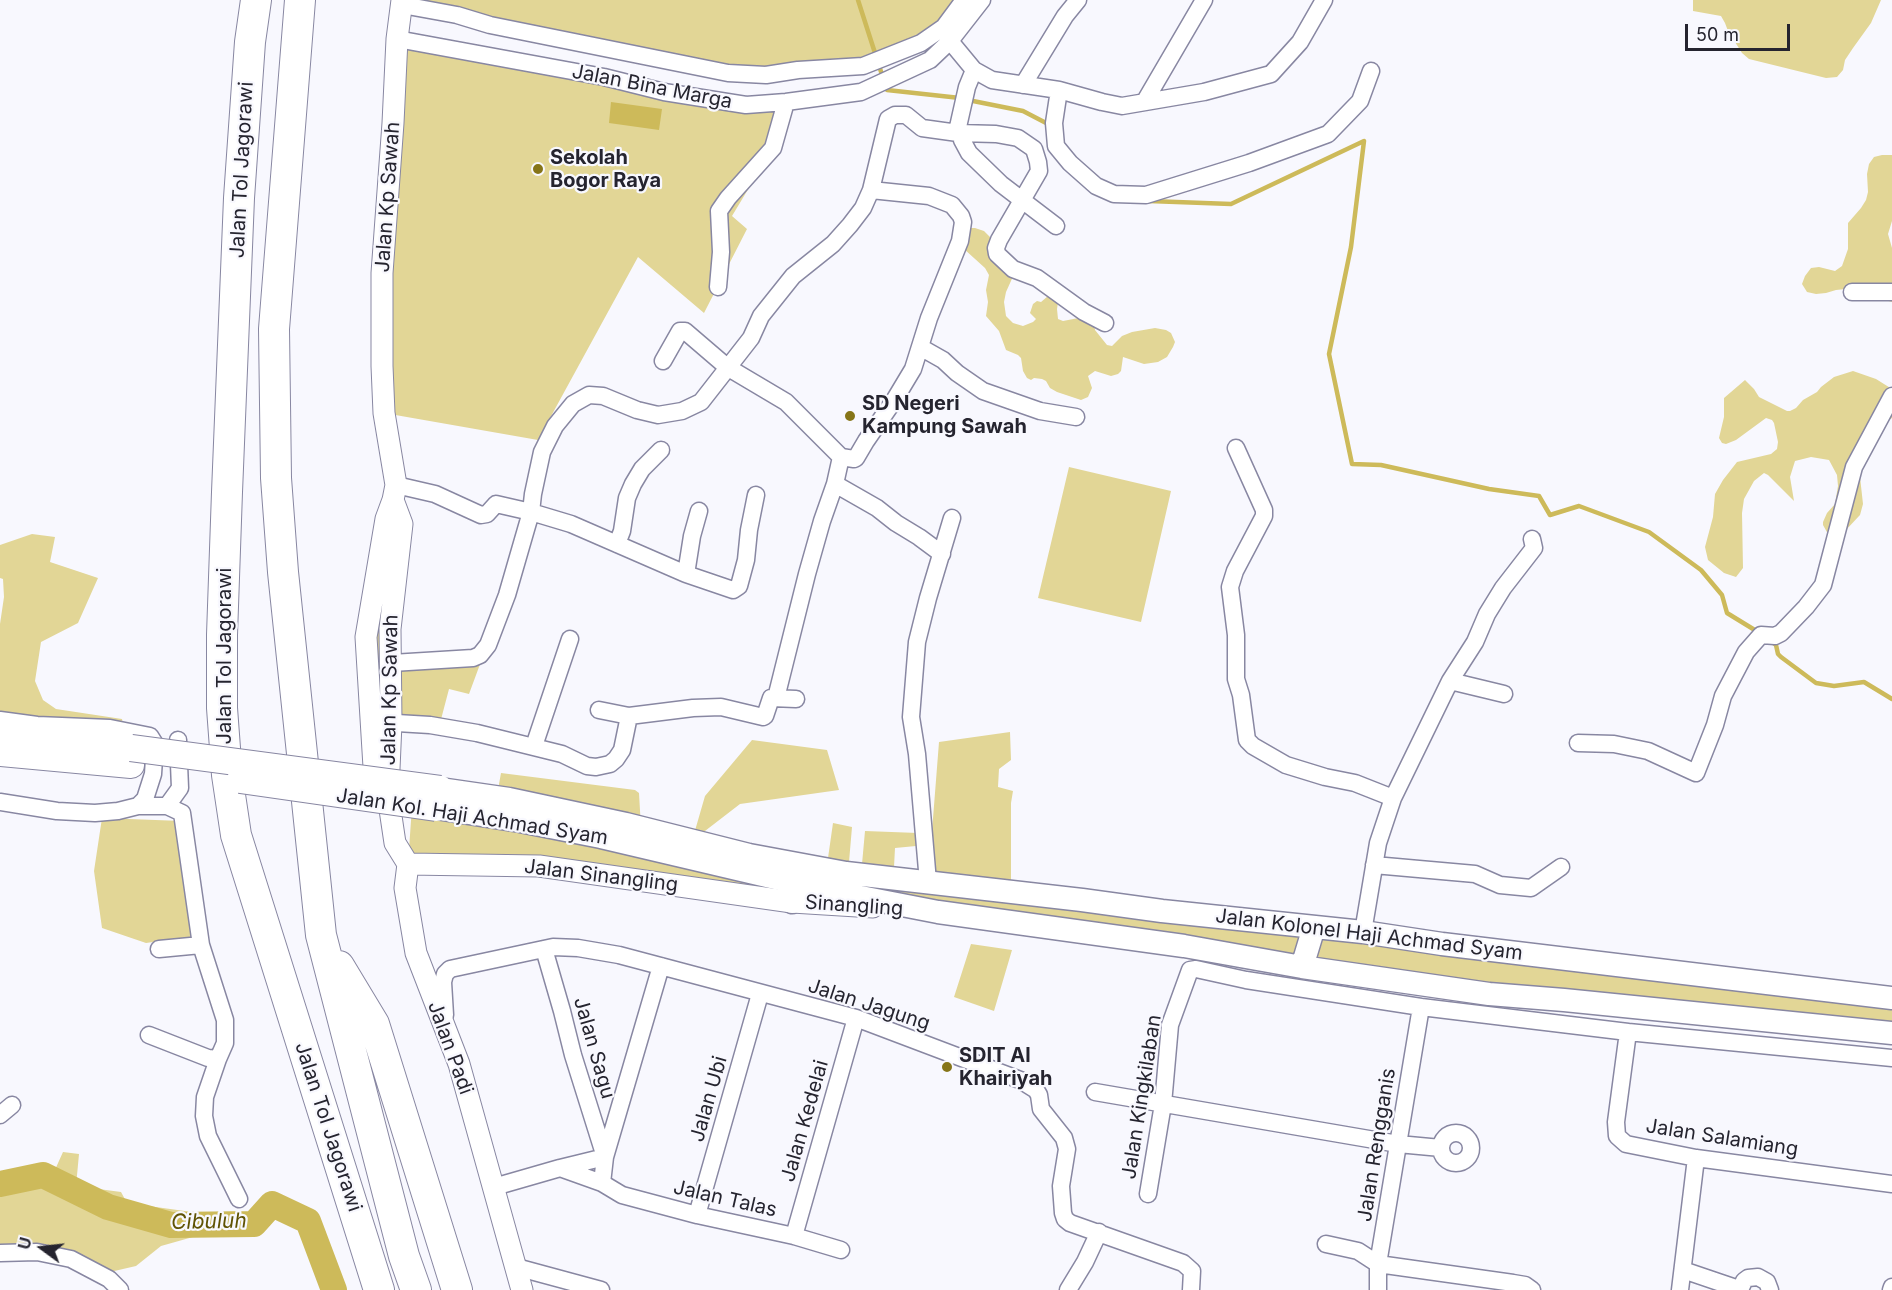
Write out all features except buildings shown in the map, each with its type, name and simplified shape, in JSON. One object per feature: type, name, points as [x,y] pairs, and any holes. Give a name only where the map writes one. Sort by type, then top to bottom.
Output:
[{"type":"highway","name":"Jalan Tol Jagorawi","points":[[256,0],[250,42],[239,198],[227,492],[222,708],[227,775],[236,835],[379,1290]]},
{"type":"highway","name":"Jalan Tol Jagorawi","points":[[300,0],[274,329],[276,478],[283,572],[295,704],[321,935],[404,1256],[416,1290]]},
{"type":"highway","points":[[321,935],[374,1024],[457,1290]]},
{"type":"main road","name":"Jalan Kol. Haji Achmad Syam","points":[[0,734],[36,736],[131,756],[438,799],[520,821],[601,837],[793,892],[819,888],[938,912]]},
{"type":"main road","name":"Jalan Kol. Haji Achmad Syam","points":[[0,753],[131,756]]},
{"type":"main road","name":"Jalan Kol. Haji Achmad Syam","points":[[438,799],[509,799],[626,824],[749,855],[846,873]]},
{"type":"main road","name":"Jalan Kolonel Haji Achmad Syam","points":[[846,873],[1363,932],[1892,998]]},
{"type":"main road","points":[[819,888],[846,873]]},
{"type":"main road","name":"Jalan Kolonel Haji Achmad Syam","points":[[938,912],[1184,946],[1302,967],[1489,994],[1892,1033]]},
{"type":"main road","points":[[1275,961],[1284,938],[1286,924]]},
{"type":"main road","points":[[1302,967],[1314,927]]},
{"type":"street","name":"Jalan Bina Marga","points":[[397,39],[604,77],[663,92],[746,105],[854,93],[930,60],[947,34],[964,0]]},
{"type":"street","name":"Jalan Bina Marga","points":[[947,34],[982,0]]},
{"type":"street","points":[[1023,85],[1065,16],[1078,0]]},
{"type":"street","points":[[1145,101],[1204,0]]},
{"type":"street","points":[[402,3],[490,25],[728,74],[766,75],[855,66],[947,34],[974,70],[992,81],[1059,90],[1122,106],[1204,92],[1271,74],[1300,42],[1323,0]]},
{"type":"street","name":"Jalan Kp Sawah","points":[[402,3],[397,39],[382,273],[384,413],[395,493],[402,524],[390,629],[392,663],[374,767],[389,801],[394,843],[408,864]]},
{"type":"street","points":[[854,93],[855,66]]},
{"type":"street","points":[[974,70],[967,87],[958,130],[969,153],[1021,200],[1056,226]]},
{"type":"street","points":[[1059,90],[1054,123],[1056,146],[1070,163],[1096,186],[1114,194],[1146,195],[1249,163],[1328,134],[1360,101],[1371,71]]},
{"type":"street","points":[[718,287],[721,252],[719,211],[773,148],[786,102]]},
{"type":"street","points":[[392,663],[473,658],[480,655],[488,645],[497,625],[511,585],[531,512],[542,452],[555,426],[573,404],[590,395],[603,396],[637,410],[658,415],[682,411],[701,402],[751,338],[761,316],[793,276],[833,244],[863,208],[871,190],[888,119],[895,114],[906,115],[922,128],[996,134],[1018,138],[1034,148],[1039,171],[996,248],[997,254],[1013,269],[1037,278],[1084,312],[1105,323]]},
{"type":"street","points":[[663,361],[680,331],[685,331],[727,367],[786,402],[840,457],[856,458],[913,369],[928,318],[960,241],[963,222],[952,205],[929,196],[871,190]]},
{"type":"street","points":[[1852,292],[1892,292]]},
{"type":"street","points":[[920,347],[943,360],[983,391],[1040,411],[1076,417]]},
{"type":"street","points":[[1578,743],[1614,744],[1648,751],[1696,773],[1715,725],[1723,696],[1746,652],[1761,634],[1775,636],[1781,633],[1823,585],[1854,467],[1892,396]]},
{"type":"street","points":[[1236,448],[1264,510],[1264,516],[1235,571],[1230,587],[1236,635],[1236,679],[1241,695],[1247,740],[1286,765],[1355,783],[1393,798]]},
{"type":"street","points":[[617,544],[627,498],[633,484],[642,469],[661,450]]},
{"type":"street","points":[[776,698],[807,574],[822,521],[836,484],[840,457]]},
{"type":"street","points":[[836,484],[877,508],[942,554]]},
{"type":"street","points":[[395,493],[435,494],[481,515],[487,514],[496,504],[531,512],[571,524],[686,574],[733,590],[739,586],[746,560],[756,495]]},
{"type":"street","name":"Jalan Kp Sawah","points":[[381,722],[366,637],[386,519],[395,493]]},
{"type":"street","points":[[686,574],[692,536],[699,512]]},
{"type":"street","points":[[928,882],[917,754],[911,717],[917,642],[927,598],[952,518]]},
{"type":"street","points":[[1363,932],[1377,843],[1393,798],[1450,681],[1475,642],[1487,614],[1503,588],[1534,548],[1532,539]]},
{"type":"street","points":[[534,746],[570,639]]},
{"type":"street","points":[[1450,681],[1504,694]]},
{"type":"street","points":[[599,710],[629,716],[722,707],[763,717],[770,699],[796,699]]},
{"type":"street","points":[[381,722],[448,729],[534,746],[562,754],[587,766],[605,766],[616,759],[622,750],[629,716]]},
{"type":"street","points":[[0,720],[37,725],[110,728],[150,736],[154,744],[153,774],[145,799],[138,806]]},
{"type":"street","points":[[167,806],[180,788],[178,741]]},
{"type":"street","points":[[0,802],[57,811],[94,813],[138,806],[167,806],[182,813],[201,945],[225,1020],[225,1043],[204,1097],[204,1116],[208,1136],[240,1199]]},
{"type":"street","name":"Jalan Sinangling","points":[[408,864],[539,866],[793,892]]},
{"type":"street","name":"Jalan Padi","points":[[408,864],[405,888],[416,953],[459,1065],[522,1290]]},
{"type":"street","points":[[1374,865],[1475,874],[1500,885],[1531,888],[1561,867]]},
{"type":"street","name":"Sinangling","points":[[793,892],[938,912]]},
{"type":"street","points":[[159,949],[201,945]]},
{"type":"street","name":"Jalan Jagung","points":[[442,1024],[446,1010],[442,982],[450,969],[553,947],[578,948],[620,955],[856,1018],[1020,1080],[1036,1090],[1041,1109],[1064,1138],[1067,1149],[1061,1186],[1065,1219],[1070,1223],[1183,1263],[1192,1270],[1191,1290]]},
{"type":"street","name":"Jalan Sagu","points":[[544,950],[573,1055],[605,1157]]},
{"type":"street","points":[[602,1183],[605,1157],[661,966]]},
{"type":"street","name":"Jalan Kingkilaban","points":[[1148,1194],[1163,1104],[1170,1025],[1190,970],[1196,969],[1246,980],[1421,1007]]},
{"type":"street","name":"Jalan Ubi","points":[[697,1215],[760,994]]},
{"type":"street","points":[[1421,1007],[1628,1032],[1892,1058]]},
{"type":"street","name":"Jalan Rengganis","points":[[1378,1290],[1378,1264],[1421,1007]]},
{"type":"street","name":"Jalan Kedelai","points":[[794,1236],[856,1018]]},
{"type":"street","name":"Jalan Salamiang","points":[[1628,1032],[1616,1122],[1617,1136],[1626,1144],[1696,1158],[1892,1184]]},
{"type":"street","points":[[149,1035],[208,1058],[218,1059]]},
{"type":"street","points":[[1095,1092],[1398,1144],[1441,1148]]},
{"type":"street","points":[[494,1187],[605,1157]]},
{"type":"street","points":[[1680,1290],[1696,1158]]},
{"type":"street","name":"Jalan Talas","points":[[560,1168],[602,1183],[622,1195],[697,1215],[794,1236],[841,1250]]},
{"type":"street","points":[[1068,1290],[1099,1232]]},
{"type":"street","points":[[1326,1244],[1359,1251],[1378,1264],[1513,1283],[1532,1290]]},
{"type":"street","points":[[0,1253],[38,1252],[71,1259],[109,1279],[120,1290]]},
{"type":"street","points":[[516,1268],[601,1290]]},
{"type":"street","points":[[1683,1270],[1739,1290],[1748,1278],[1758,1277],[1767,1282],[1770,1290]]},
{"type":"shaded area","points":[[402,0],[964,0],[944,27],[863,66],[766,75]]},
{"type":"shaded area","points":[[1693,0],[1881,0],[1871,23],[1845,60],[1843,70],[1837,77],[1826,78],[1749,59],[1742,53],[1721,16],[1693,11]]},
{"type":"shaded area","points":[[397,39],[645,87],[786,102],[773,148],[732,216],[747,229],[704,313],[638,257],[538,440],[384,413]]},
{"type":"shaded area","points":[[611,102],[662,109],[659,130],[609,123]]},
{"type":"shaded area","points":[[1892,155],[1892,221],[1888,234],[1892,248],[1892,302],[1846,289],[1816,294],[1807,292],[1802,284],[1811,268],[1819,267],[1835,271],[1842,266],[1848,249],[1848,223],[1866,200],[1869,164],[1874,157]]},
{"type":"shaded area","points":[[965,228],[984,231],[994,241],[1015,272],[1004,302],[1006,316],[1013,323],[1023,326],[1033,322],[1036,319],[1030,313],[1033,304],[1037,301],[1041,302],[1048,296],[1059,296],[1058,319],[1063,321],[1089,316],[1093,318],[1095,330],[1107,345],[1112,346],[1122,336],[1132,332],[1155,328],[1166,330],[1171,333],[1175,342],[1167,357],[1158,362],[1144,364],[1123,357],[1121,371],[1118,374],[1111,376],[1095,371],[1088,376],[1092,388],[1088,397],[1081,400],[1057,392],[1042,379],[1027,378],[1023,371],[1021,358],[1006,350],[999,331],[986,316],[988,302],[986,290],[989,275],[985,268],[964,249]]},
{"type":"shaded area","points":[[1853,371],[1876,379],[1892,389],[1892,418],[1886,422],[1859,468],[1863,504],[1860,515],[1845,531],[1832,536],[1828,534],[1823,522],[1835,504],[1838,486],[1837,475],[1829,460],[1811,457],[1795,461],[1790,477],[1794,501],[1764,473],[1754,481],[1744,499],[1743,568],[1736,577],[1724,573],[1708,560],[1705,547],[1713,517],[1715,494],[1737,462],[1771,454],[1777,449],[1778,442],[1774,423],[1766,418],[1736,440],[1726,444],[1722,443],[1719,438],[1724,417],[1724,398],[1745,380],[1759,397],[1790,411],[1834,377]]},
{"type":"shaded area","points":[[1069,467],[1171,491],[1141,622],[1038,598]]},
{"type":"shaded area","points":[[386,519],[392,663],[486,648],[469,694],[449,689],[439,727],[370,722],[366,637]]},
{"type":"shaded area","points":[[32,534],[55,537],[50,562],[98,578],[78,623],[41,642],[35,681],[43,700],[56,709],[122,719],[124,730],[0,720],[0,624],[4,597],[3,579],[0,578],[0,545]]},
{"type":"shaded area","points":[[1010,732],[1011,760],[999,769],[998,787],[1013,791],[1011,892],[1892,998],[1892,1033],[584,871],[408,864],[412,806],[846,873],[928,882],[939,742]]},
{"type":"shaded area","points":[[752,740],[827,750],[839,790],[740,804],[692,841],[705,796]]},
{"type":"shaded area","points":[[501,773],[635,790],[639,793],[641,828],[497,795]]},
{"type":"shaded area","points":[[102,818],[182,821],[196,936],[146,943],[102,928],[94,871]]},
{"type":"shaded area","points":[[833,823],[852,827],[849,862],[828,858]]},
{"type":"shaded area","points":[[865,831],[918,833],[916,846],[895,848],[894,867],[862,864]]},
{"type":"shaded area","points":[[971,944],[1012,950],[994,1011],[954,997]]},
{"type":"shaded area","points":[[63,1152],[79,1154],[76,1186],[121,1192],[127,1203],[199,1213],[200,1235],[161,1246],[136,1266],[110,1272],[0,1247],[0,1184],[27,1168],[54,1172]]},
{"type":"waterway","points":[[858,0],[883,78]]},
{"type":"waterway","points":[[885,86],[887,90],[960,98]]},
{"type":"waterway","points":[[968,100],[1023,111],[1048,124]]},
{"type":"waterway","points":[[1149,201],[1231,204],[1364,141],[1351,247],[1329,354],[1352,464],[1381,465],[1489,489],[1539,496],[1550,515],[1579,506],[1649,532],[1701,570],[1722,595],[1727,613],[1758,632]]},
{"type":"waterway","points":[[1772,642],[1776,645],[1781,657],[1816,683],[1834,686],[1864,682],[1892,699]]},
{"type":"waterway","name":"Cibuluh","points":[[0,1184],[43,1175],[108,1207],[171,1225],[254,1224],[272,1204],[308,1221],[334,1290]]},
{"type":"place","name":"Sekolah Bogor Raya","points":[[538,169]]},
{"type":"place","name":"SD Negeri Kampung Sawah","points":[[850,416]]},
{"type":"place","name":"SDIT Al Khairiyah","points":[[947,1067]]}]
